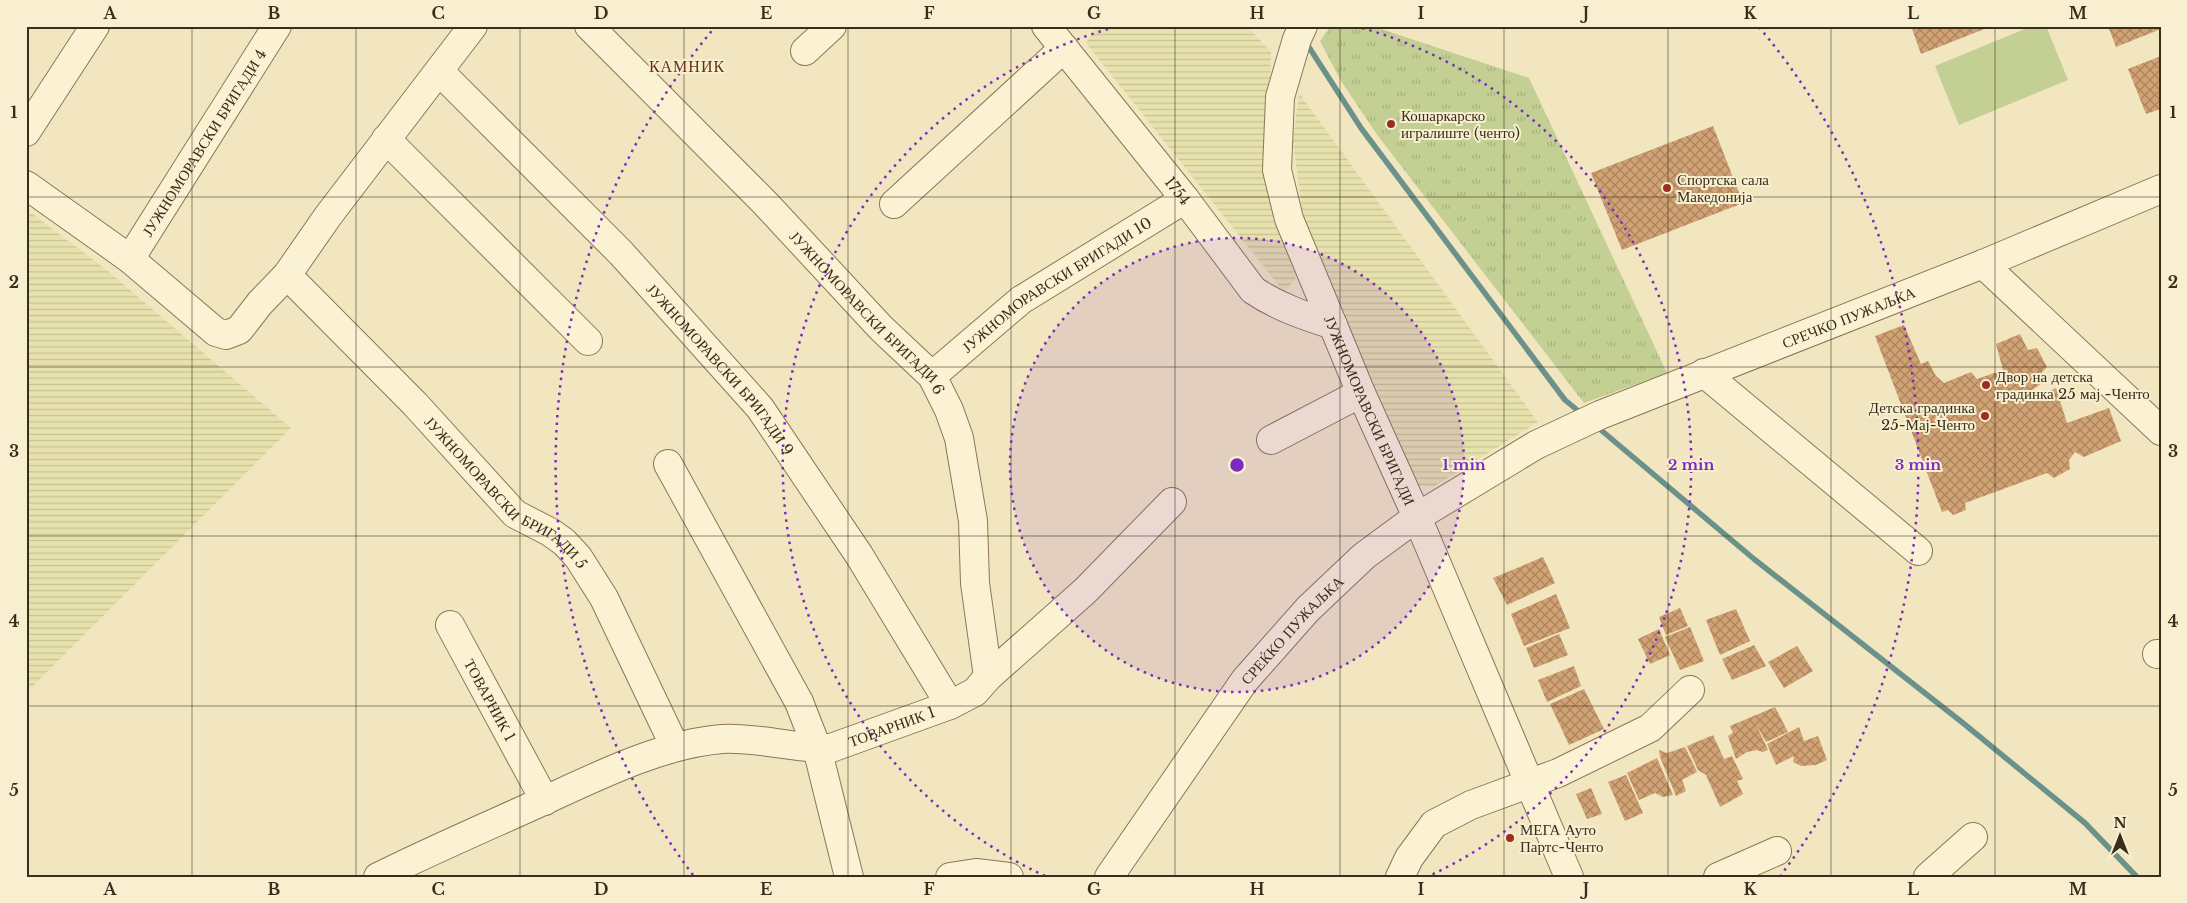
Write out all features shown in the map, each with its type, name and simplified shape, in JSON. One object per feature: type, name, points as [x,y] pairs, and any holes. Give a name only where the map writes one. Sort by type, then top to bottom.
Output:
[{"type":"street","points":[[26,132],[95,26]]},
{"type":"street","name":"ЈУЖНОМОРАВСКИ БРИГАДИ 4","points":[[130,259],[277,26]]},
{"type":"street","points":[[26,185],[130,259],[216,332],[226,336],[239,330],[260,303],[287,275],[328,216],[474,26]]},
{"type":"street","name":"ЈУЖНОМОРАВСКИ БРИГАДИ 6","points":[[590,26],[766,204],[881,328],[932,376],[949,410],[959,438],[973,521],[975,583],[988,677]]},
{"type":"street","points":[[805,51],[832,26]]},
{"type":"street","name":"1754","points":[[1046,26],[1185,199],[1254,290],[1268,300],[1293,312],[1333,325]]},
{"type":"street","name":"ЈУЖНОМОРАВСКИ БРИГАДИ","points":[[1303,26],[1297,39],[1280,97],[1278,170],[1290,219],[1361,394],[1417,517],[1569,877]]},
{"type":"street","points":[[894,204],[1064,48]]},
{"type":"street","name":"ЈУЖНОМОРАВСКИ БРИГАДИ 9","points":[[440,72],[621,253],[760,408],[859,555],[950,705]]},
{"type":"street","points":[[386,139],[588,341]]},
{"type":"street","name":"СРЕЧКО ПУЖАЉКА","points":[[1536,445],[1600,415],[1983,264],[2161,189]]},
{"type":"street","name":"ЈУЖНОМОРАВСКИ БРИГАДИ 10","points":[[932,376],[1021,300],[1185,199]]},
{"type":"street","points":[[1983,264],[2161,431]]},
{"type":"street","name":"ЈУЖНОМОРАВСКИ БРИГАДИ 5","points":[[287,275],[415,404],[515,514],[550,532],[564,542],[578,558],[604,598],[675,747]]},
{"type":"street","points":[[1704,373],[1918,551]]},
{"type":"street","points":[[1271,440],[1361,394]]},
{"type":"street","name":"СРЕЌКО ПУЖАЉКА","points":[[1109,877],[1245,680],[1308,609],[1364,556],[1417,517],[1536,445]]},
{"type":"street","points":[[668,464],[799,702],[817,748],[850,877]]},
{"type":"street","name":"ТОВАРНИК 1","points":[[378,877],[613,770],[675,747],[721,740],[757,740],[817,748],[846,744],[950,705],[975,692],[988,677],[1085,591],[1172,502]]},
{"type":"street","name":"ТОВАРНИК 1","points":[[450,625],[545,801]]},
{"type":"street","points":[[1400,877],[1413,852],[1434,824],[1471,805],[1558,772],[1650,728],[1690,690]]},
{"type":"street","points":[[1928,877],[1973,837]]},
{"type":"street","points":[[1718,877],[1778,851]]},
{"type":"street","points":[[950,877],[976,874],[1009,877]]},
{"type":"shaded area","points":[[1097,26],[1247,26],[1271,52],[1265,126],[1268,181],[1296,278],[1284,292],[1086,43]]},
{"type":"shaded area","points":[[1299,93],[1538,422],[1433,487],[1418,485],[1304,225],[1293,141]]},
{"type":"shaded area","points":[[26,209],[108,271],[291,428],[26,693]]},
{"type":"green space","points":[[1331,26],[1372,26],[1529,78],[1667,373],[1584,403],[1378,136],[1341,81],[1320,41]]},
{"type":"green space","points":[[2032,26],[2046,26],[2068,80],[1959,125],[1935,66]]},
{"type":"building","points":[[1911,26],[1992,26],[1921,54]]},
{"type":"building","points":[[2108,26],[2161,26],[2161,29],[2116,47]]},
{"type":"building","points":[[2161,56],[2161,109],[2146,114],[2128,69]]},
{"type":"building","name":"Спортска сала Македонија","points":[[1713,126],[1743,203],[1622,250],[1591,173]]},
{"type":"building","name":"Детска градинка 25-Мај-Ченто","points":[[1904,325],[1921,364],[1928,361],[1936,376],[1944,383],[1971,372],[1977,379],[2003,370],[1996,344],[2020,334],[2028,350],[2037,348],[2047,367],[2042,372],[2043,382],[2031,391],[2034,397],[2056,388],[2067,423],[2109,408],[2121,441],[2084,457],[2075,452],[2069,460],[2070,469],[2054,478],[2047,473],[1965,503],[1966,510],[1953,515],[1948,510],[1942,512],[1875,336]]},
{"type":"building","points":[[1543,557],[1555,583],[1507,605],[1493,578]]},
{"type":"building","points":[[1556,594],[1570,628],[1524,646],[1511,614]]},
{"type":"building","points":[[1680,608],[1688,626],[1666,635],[1659,617]]},
{"type":"building","points":[[1736,609],[1750,641],[1720,655],[1706,620]]},
{"type":"building","points":[[1690,627],[1704,661],[1680,670],[1665,637]]},
{"type":"building","points":[[1659,629],[1670,655],[1650,664],[1638,639]]},
{"type":"building","points":[[1559,634],[1568,655],[1534,668],[1526,648]]},
{"type":"building","points":[[1754,645],[1766,666],[1732,680],[1722,659]]},
{"type":"building","points":[[1797,646],[1813,671],[1784,688],[1768,662]]},
{"type":"building","points":[[1574,666],[1581,686],[1547,702],[1538,680]]},
{"type":"building","points":[[1584,689],[1604,729],[1569,745],[1550,704]]},
{"type":"building","points":[[1775,707],[1788,732],[1766,742],[1755,722],[1768,750],[1763,752],[1757,750],[1747,752],[1736,759],[1728,736],[1733,733],[1730,726]]},
{"type":"building","points":[[1799,727],[1804,741],[1818,736],[1827,760],[1816,765],[1801,766],[1793,762],[1794,756],[1776,765],[1767,744]]},
{"type":"building","points":[[1713,735],[1724,759],[1732,756],[1743,779],[1737,781],[1743,794],[1720,807],[1706,775],[1698,770],[1687,746]]},
{"type":"building","points":[[1685,747],[1697,772],[1682,780],[1686,791],[1676,796],[1659,750],[1667,753]]},
{"type":"building","points":[[1657,758],[1673,795],[1663,797],[1655,793],[1639,800],[1627,773]]},
{"type":"building","points":[[1626,775],[1643,813],[1625,821],[1608,782]]},
{"type":"building","points":[[1591,788],[1602,814],[1587,819],[1576,794]]},
{"type":"waterway","points":[[1305,41],[1361,128],[1565,400],[1582,414]]},
{"type":"waterway","points":[[1595,425],[1754,559],[1963,723],[2085,823],[2137,877]]},
{"type":"place","name":"Кошаркарско игралиште (ченто)","points":[[1391,124]]},
{"type":"place","name":"Спортска сала Македонија","points":[[1667,188]]},
{"type":"place","name":"Двор на детска градинка 25 мај -Ченто","points":[[1986,385]]},
{"type":"place","name":"Детска градинка 25-Мај-Ченто","points":[[1985,416]]},
{"type":"place","name":"МЕГА Ауто Партс-Ченто","points":[[1510,838]]},
{"type":"district","name":"КАМНИК","points":[[687,66]]}]
